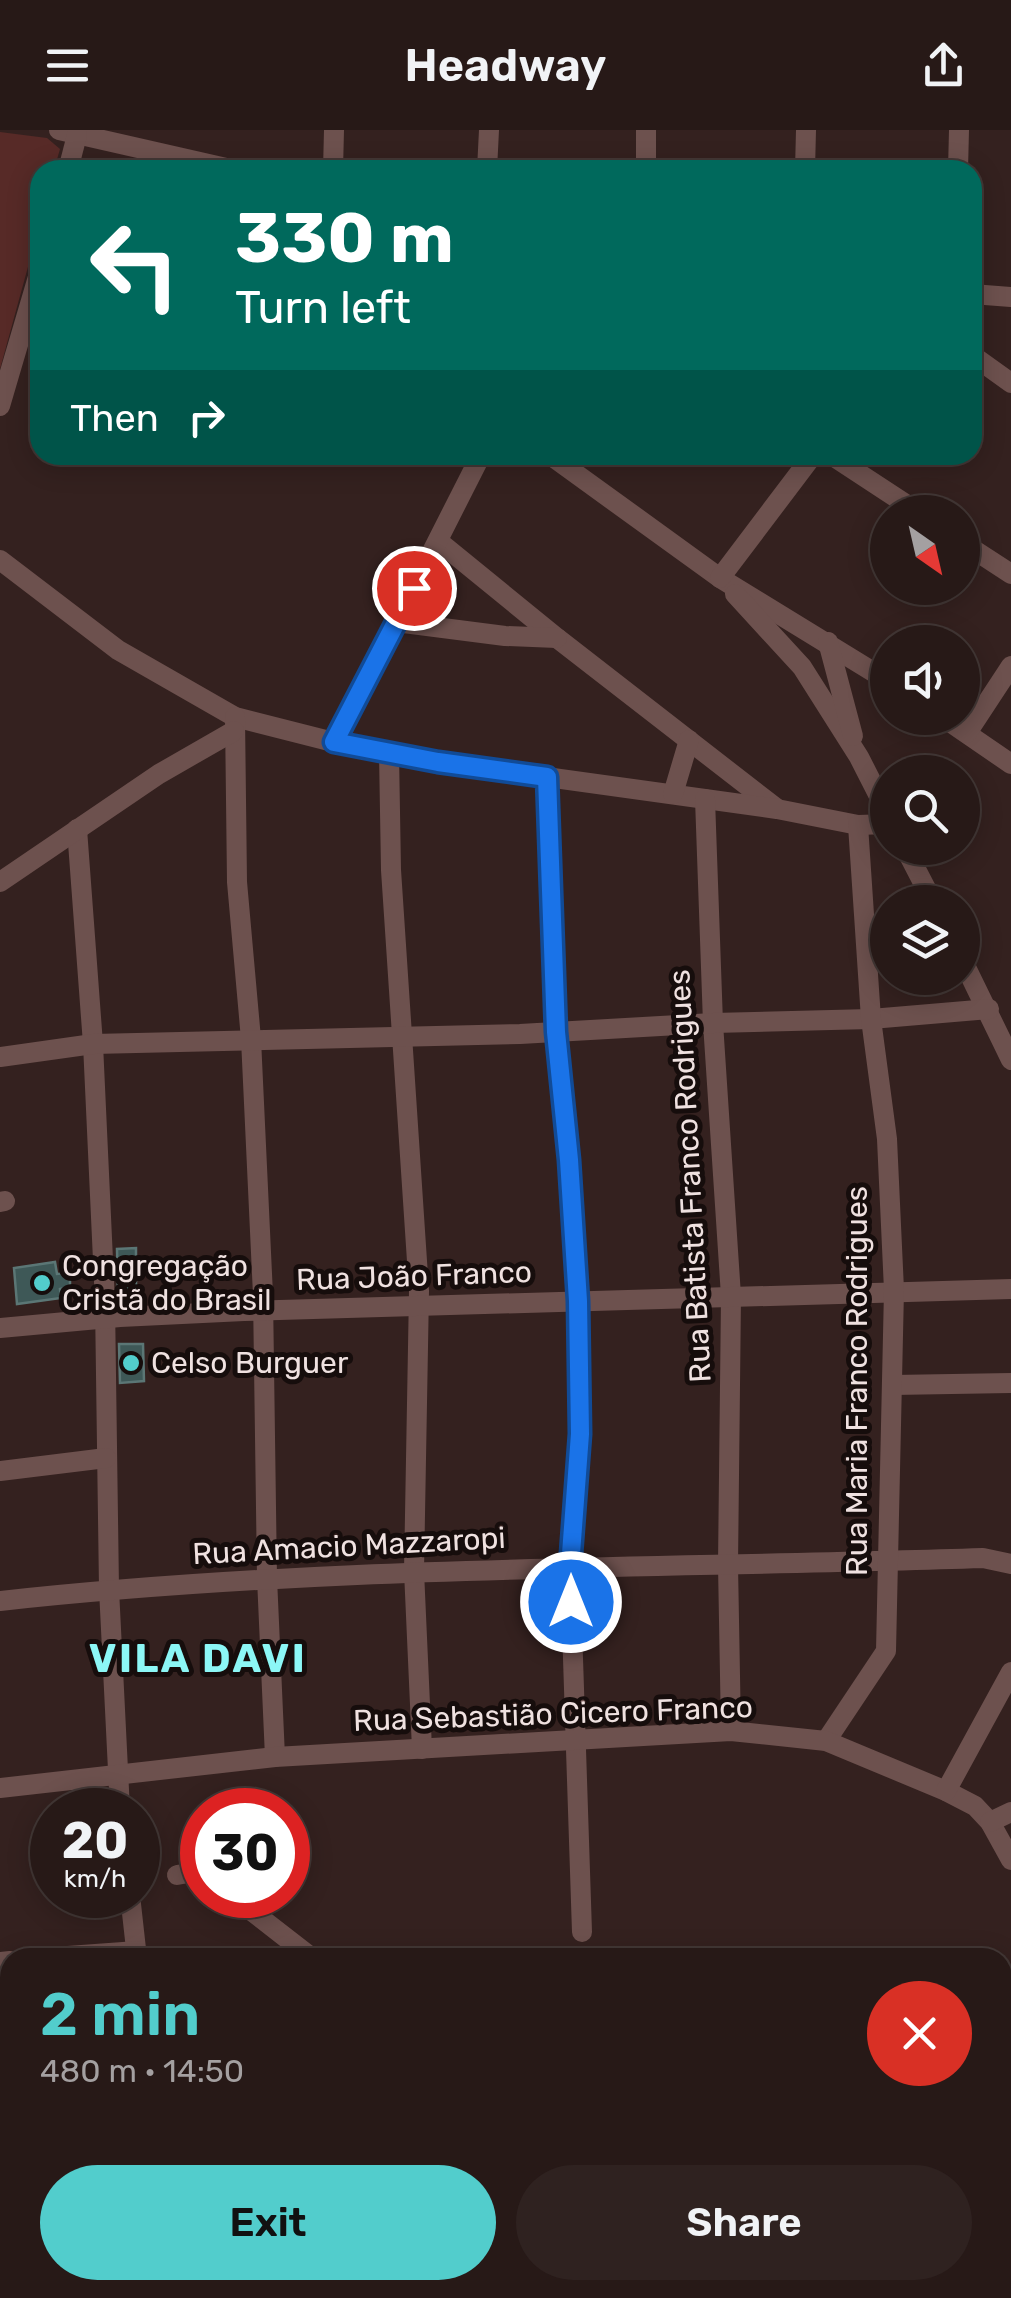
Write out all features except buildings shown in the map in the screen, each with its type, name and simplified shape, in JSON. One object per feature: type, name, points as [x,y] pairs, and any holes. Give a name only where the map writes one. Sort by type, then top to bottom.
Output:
[{"type":"street","points":[[333,160],[334,130]]},
{"type":"street","points":[[488,160],[489,130]]},
{"type":"street","points":[[646,130],[646,160]]},
{"type":"street","points":[[805,160],[806,130]]},
{"type":"street","points":[[958,130],[958,160]]},
{"type":"street","points":[[68,160],[68,132],[177,160]]},
{"type":"street","points":[[982,295],[1011,297]]},
{"type":"street","points":[[0,406],[30,304]]},
{"type":"street","points":[[982,363],[1011,383]]},
{"type":"street","points":[[334,742],[476,465]]},
{"type":"street","points":[[564,465],[720,578],[870,669]]},
{"type":"street","points":[[720,578],[805,465]]},
{"type":"street","points":[[846,465],[892,495]]},
{"type":"street","points":[[438,540],[777,809]]},
{"type":"street","points":[[980,554],[1011,574]]},
{"type":"street","points":[[0,560],[118,650],[234,724],[389,753],[870,825]]},
{"type":"street","points":[[720,578],[802,667],[870,780]]},
{"type":"street","points":[[396,622],[505,636],[557,638]]},
{"type":"street","points":[[802,667],[828,642]]},
{"type":"street","points":[[828,642],[858,757]]},
{"type":"street","points":[[980,712],[1011,666]]},
{"type":"street","points":[[2,877],[234,724]]},
{"type":"street","points":[[234,724],[237,882],[251,1039],[262,1310],[275,1757]]},
{"type":"street","points":[[971,735],[1011,764]]},
{"type":"street","points":[[673,794],[688,740]]},
{"type":"street","points":[[389,753],[418,1308],[414,1571],[422,1749]]},
{"type":"street","points":[[547,777],[556,1032],[578,1301],[580,1434],[570,1567],[582,1932]]},
{"type":"street","name":"Rua Batista Franco Rodrigues","points":[[704,799],[713,1023],[731,1296],[728,1565],[732,1731]]},
{"type":"street","name":"Rua Maria Franco Rodrigues","points":[[826,1741],[886,1651],[894,1290],[887,1139],[871,1019],[858,825]]},
{"type":"street","points":[[77,829],[93,1044],[105,1318],[109,1589],[118,1788]]},
{"type":"street","points":[[980,988],[998,1017],[1011,1060]]},
{"type":"street","points":[[0,1057],[93,1044],[998,1017]]},
{"type":"street","name":"Rua João Franco","points":[[0,1328],[262,1310],[1011,1289]]},
{"type":"street","points":[[894,1385],[1011,1383]]},
{"type":"street","points":[[0,1471],[106,1458]]},
{"type":"street","name":"Rua Amacio Mazzaropi","points":[[0,1601],[109,1589],[414,1571],[982,1558],[1011,1564]]},
{"type":"street","points":[[946,1791],[1011,1672]]},
{"type":"street","name":"Rua Sebastião Cicero Franco","points":[[0,1788],[275,1757],[732,1731],[826,1741],[946,1791],[975,1806],[990,1822],[1011,1860]]},
{"type":"street","points":[[990,1822],[1011,1812]]},
{"type":"street","points":[[176,1875],[180,1874]]},
{"type":"street","points":[[133,1918],[136,1948]]},
{"type":"street","points":[[260,1918],[299,1948]]},
{"type":"shaded area","points":[[0,132],[47,138],[60,149],[57,160],[30,160],[30,260],[0,369]]},
{"type":"place","name":"Congregação Cristã do Brasil","points":[[42,1283]]},
{"type":"place","name":"Celso Burguer","points":[[131,1363]]},
{"type":"district","name":"VILA DAVI","points":[[198,1658]]},
{"type":"route","points":[[414,588],[334,742],[547,777],[556,1032],[578,1301],[580,1434],[571,1602]]}]
